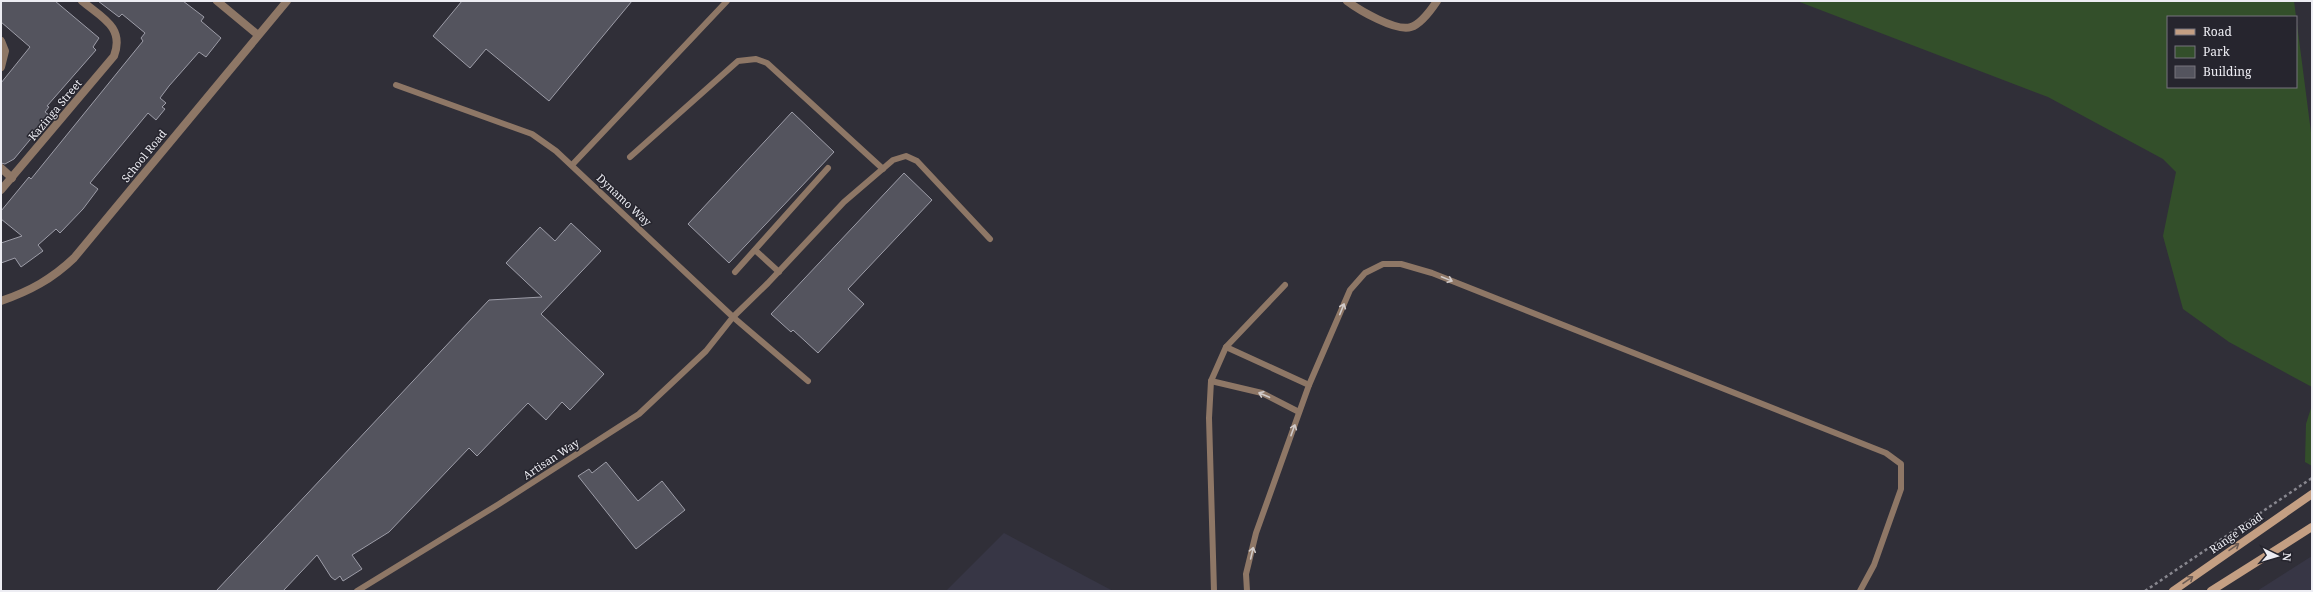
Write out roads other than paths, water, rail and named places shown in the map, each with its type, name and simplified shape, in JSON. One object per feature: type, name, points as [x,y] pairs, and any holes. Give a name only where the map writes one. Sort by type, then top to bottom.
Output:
[{"type":"main road","name":"Range Road","points":[[2173,591],[2312,494]]},
{"type":"main road","points":[[2211,591],[2222,587],[2312,527]]},
{"type":"street","name":"Kazinga Street","points":[[1,190],[114,56],[118,39],[114,28],[82,1]]},
{"type":"street","points":[[217,1],[258,34]]},
{"type":"street","name":"School Road","points":[[1,301],[25,293],[47,281],[74,258],[258,34],[287,1]]},
{"type":"street","points":[[1346,1],[1390,24],[1406,28],[1416,24],[1437,1]]},
{"type":"street","points":[[1,41],[6,51],[1,67]]},
{"type":"street","points":[[1,168],[12,178]]},
{"type":"lane","points":[[572,166],[726,1]]},
{"type":"lane","points":[[630,157],[719,76],[738,61],[748,58],[767,63],[882,169]]},
{"type":"lane","name":"Dynamo Way","points":[[396,86],[532,134],[556,151],[733,317],[808,380]]},
{"type":"lane","name":"Artisan Way","points":[[357,591],[499,504],[639,414],[706,351],[733,317],[779,272],[844,202],[898,157],[906,156],[917,161],[990,239]]},
{"type":"lane","points":[[735,272],[828,168]]},
{"type":"lane","points":[[755,250],[779,272]]},
{"type":"lane","points":[[1247,591],[1246,574],[1256,533],[1309,386],[1350,290],[1365,273],[1383,264],[1401,264],[1432,273],[1886,453],[1901,464],[1901,489],[1874,565],[1860,591]]},
{"type":"lane","points":[[1214,591],[1209,418],[1211,381],[1226,348],[1285,285]]},
{"type":"lane","points":[[1226,348],[1309,386]]},
{"type":"lane","points":[[1211,381],[1262,393],[1299,412]]}]
